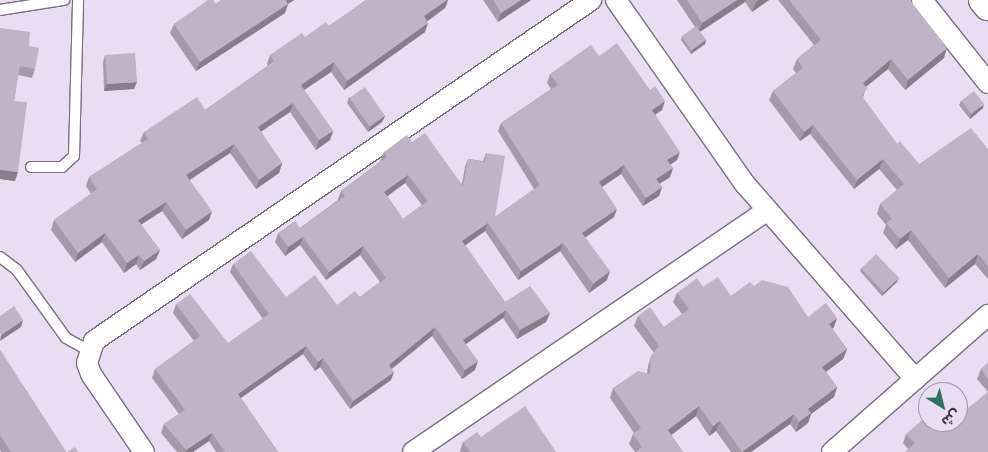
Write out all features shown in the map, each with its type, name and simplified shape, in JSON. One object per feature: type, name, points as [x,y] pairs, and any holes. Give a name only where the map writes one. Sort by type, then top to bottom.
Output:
[{"type":"main road","points":[[983,0],[988,6]]},
{"type":"street","points":[[144,452],[90,374],[88,351],[104,334],[591,0]]},
{"type":"street","points":[[616,0],[766,211],[915,379]]},
{"type":"street","points":[[922,0],[988,83]]},
{"type":"street","points":[[413,452],[766,211]]},
{"type":"street","points":[[832,452],[988,315]]},
{"type":"lane","points":[[0,10],[64,0]]},
{"type":"lane","points":[[31,167],[62,167],[74,156],[78,0]]},
{"type":"lane","points":[[0,257],[17,270],[66,338],[88,351]]},
{"type":"building","points":[[208,0],[213,0],[216,4],[221,0],[286,0],[288,4],[200,62],[174,24]]},
{"type":"building","points":[[366,0],[447,0],[424,16],[428,23],[347,81],[334,62],[301,85],[333,131],[319,140],[293,103],[258,127],[282,163],[259,180],[234,144],[186,175],[212,211],[186,230],[166,202],[138,220],[160,250],[144,261],[139,255],[127,263],[105,233],[78,253],[54,220],[97,189],[89,177],[148,139],[144,132],[197,97],[205,110],[274,61],[270,55],[302,33],[305,37],[326,22],[329,26]]},
{"type":"building","points":[[493,0],[521,0],[501,13]]},
{"type":"building","points":[[687,0],[737,0],[702,23]]},
{"type":"building","points":[[789,0],[910,0],[947,48],[908,80],[891,59],[863,83],[867,88],[862,96],[897,144],[900,141],[919,164],[971,128],[988,149],[988,266],[978,254],[949,278],[911,230],[900,239],[886,223],[892,219],[880,204],[904,184],[883,159],[857,180],[813,125],[804,132],[773,91],[803,68],[797,59],[821,40]]},
{"type":"building","points":[[696,26],[706,40],[691,50],[681,37]]},
{"type":"building","points":[[0,28],[30,32],[29,46],[39,48],[35,69],[20,66],[14,101],[27,102],[18,172],[0,170]]},
{"type":"building","points":[[617,43],[650,90],[655,86],[665,101],[652,110],[680,152],[667,160],[673,168],[656,179],[662,187],[646,198],[624,165],[599,182],[617,209],[582,233],[610,271],[593,284],[563,243],[521,271],[488,223],[462,241],[505,302],[530,286],[550,313],[520,330],[506,310],[463,340],[478,361],[465,370],[435,327],[389,365],[394,372],[353,401],[323,358],[318,362],[306,346],[238,394],[278,452],[225,452],[212,433],[186,450],[164,424],[185,410],[155,369],[200,336],[176,304],[190,294],[228,343],[269,314],[233,264],[251,251],[286,297],[315,275],[337,305],[355,291],[360,297],[386,278],[363,246],[329,272],[303,237],[288,247],[278,233],[295,221],[300,228],[345,196],[341,191],[387,157],[384,152],[407,135],[412,142],[425,133],[463,186],[468,159],[485,162],[486,153],[505,156],[495,217],[540,185],[501,123],[558,85],[550,74],[591,45],[599,56]],"holes":[[[408,175],[428,201],[403,219],[384,192]]]},
{"type":"building","points":[[135,53],[137,82],[107,84],[105,55]]},
{"type":"building","points":[[365,87],[385,116],[370,127],[349,98]]},
{"type":"building","points":[[974,91],[984,104],[971,113],[961,101]]},
{"type":"building","points":[[876,254],[899,278],[884,292],[861,269]]},
{"type":"building","points":[[718,277],[731,296],[750,282],[754,286],[762,280],[788,287],[808,317],[826,303],[837,318],[829,324],[847,349],[822,367],[837,387],[808,409],[811,413],[799,422],[794,414],[742,452],[720,421],[713,426],[699,406],[668,430],[683,452],[636,452],[642,447],[633,434],[641,428],[613,388],[638,371],[650,374],[651,356],[659,346],[638,316],[650,307],[664,327],[689,309],[677,293],[697,278],[703,287]]},
{"type":"building","points":[[14,306],[23,320],[1,335],[0,316]]},
{"type":"building","points":[[0,350],[66,452],[11,452],[0,435]]},
{"type":"building","points":[[988,363],[988,379],[981,369]]},
{"type":"building","points":[[988,392],[988,452],[905,452],[915,443],[906,434],[918,424],[918,432],[968,432],[968,409]]},
{"type":"building","points":[[525,406],[556,452],[470,452],[463,442],[477,432],[481,437]]},
{"type":"building","points":[[75,447],[78,452],[67,452]]}]
